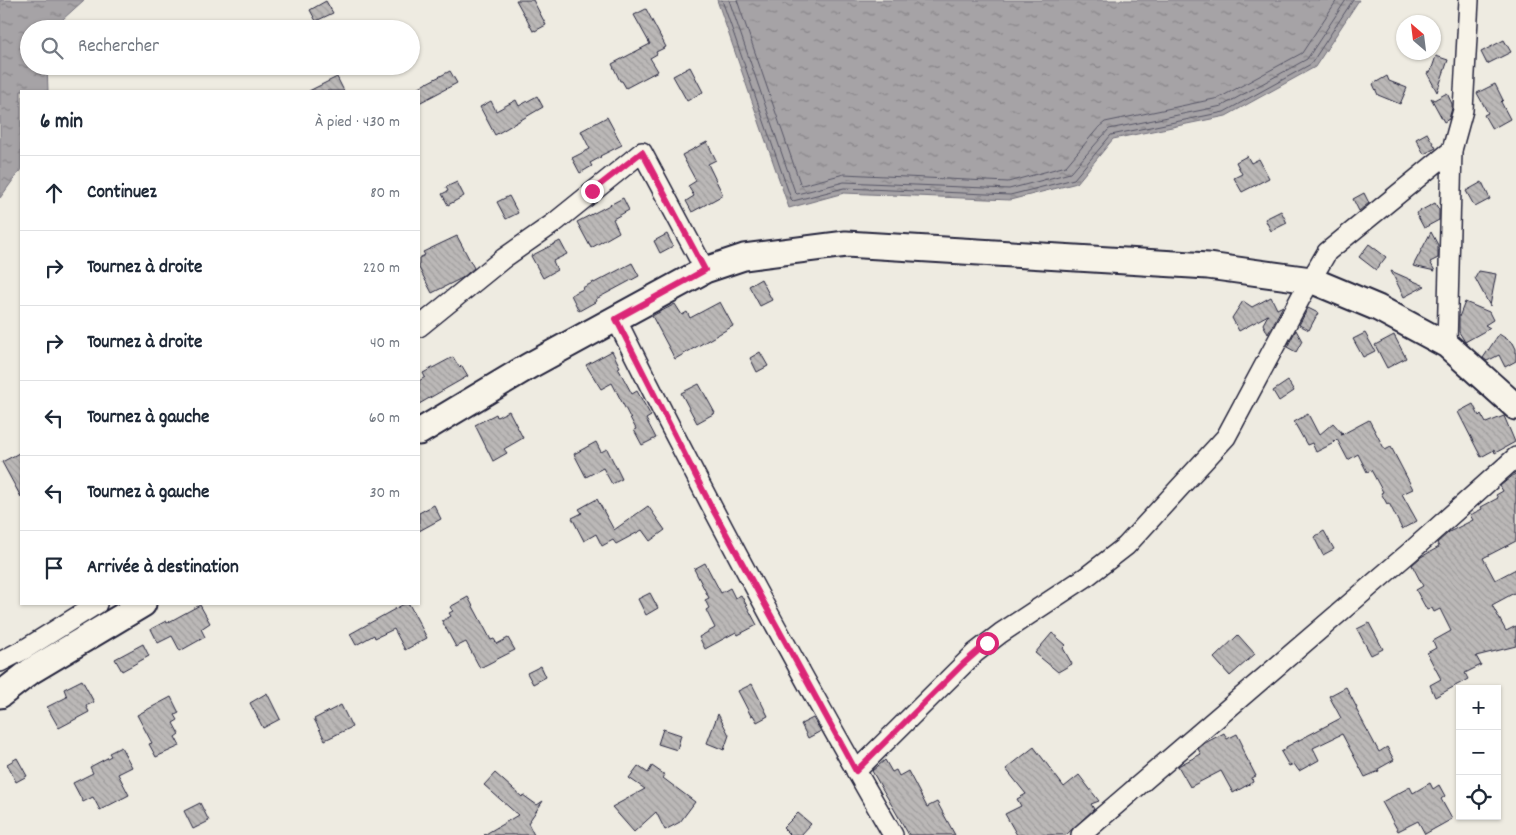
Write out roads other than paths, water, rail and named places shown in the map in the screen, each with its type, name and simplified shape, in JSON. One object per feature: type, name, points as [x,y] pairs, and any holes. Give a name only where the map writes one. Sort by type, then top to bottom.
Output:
[{"type":"main road","points":[[420,431],[529,366],[705,270],[744,257],[846,244],[1208,266],[1311,280],[1378,308],[1446,345],[1516,407]]},
{"type":"main road","points":[[0,695],[34,670],[141,605]]},
{"type":"street","points":[[1446,345],[1452,150],[1463,110],[1469,0]]},
{"type":"street","points":[[856,771],[975,653],[1001,633],[1086,577],[1126,546],[1226,437],[1323,257],[1330,249],[1452,150]]},
{"type":"street","points":[[420,326],[504,258],[554,223],[642,152],[705,270]]},
{"type":"street","points":[[616,319],[711,506],[892,835]]},
{"type":"street","points":[[1081,835],[1410,552],[1516,457]]},
{"type":"street","points":[[0,662],[25,649],[95,605]]},
{"type":"street","points":[[25,649],[108,618],[122,616]]},
{"type":"water","points":[[0,0],[84,0],[62,20],[20,20],[20,75],[47,75],[48,90],[20,90],[20,172],[0,198]]},
{"type":"water","points":[[717,0],[1359,0],[1315,67],[1226,116],[1113,139],[1077,183],[1010,200],[844,193],[789,208]]}]
